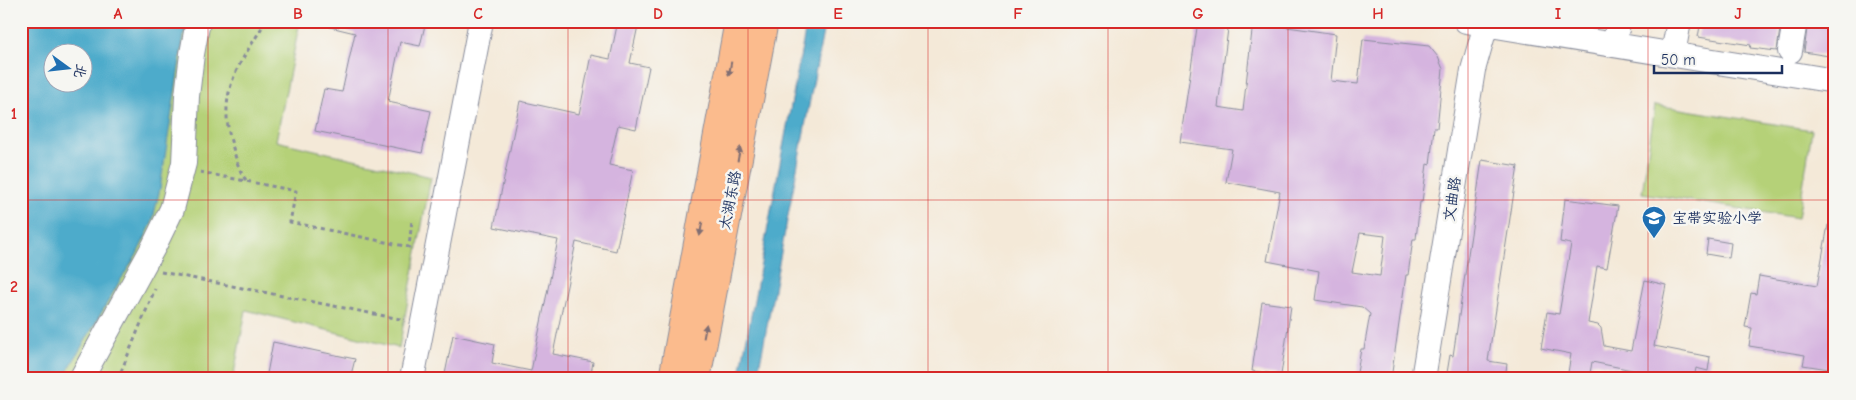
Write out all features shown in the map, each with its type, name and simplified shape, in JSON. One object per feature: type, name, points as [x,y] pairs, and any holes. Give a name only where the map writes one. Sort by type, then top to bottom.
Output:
[{"type":"main road","name":"太湖东路","points":[[673,379],[739,21]]},
{"type":"main road","name":"太湖东路","points":[[696,379],[764,21]]},
{"type":"street","points":[[81,379],[152,270],[172,209],[182,168],[187,96],[198,21]]},
{"type":"street","points":[[412,379],[481,21]]},
{"type":"street","points":[[1615,45],[1618,21]]},
{"type":"street","points":[[1673,54],[1679,21]]},
{"type":"street","points":[[1790,51],[1795,21]]},
{"type":"street","points":[[1480,22],[1545,27],[1615,45],[1835,81]]},
{"type":"street","name":"文曲路","points":[[1422,379],[1480,22]]},
{"type":"path","points":[[246,181],[237,162],[230,138],[226,117],[228,96],[233,78],[241,61],[265,21]]},
{"type":"path","points":[[182,168],[296,191],[290,222],[409,247],[412,220]]},
{"type":"path","points":[[118,379],[152,270],[423,324]]},
{"type":"green space","points":[[21,21],[300,21],[276,141],[431,177],[399,348],[246,310],[233,379],[21,379]]},
{"type":"green space","points":[[1655,105],[1812,130],[1798,218],[1642,193]]},
{"type":"water","points":[[21,21],[186,21],[160,189],[152,223],[136,256],[63,379],[21,379]]},
{"type":"water","points":[[807,21],[825,21],[757,379],[739,379]]},
{"type":"building","points":[[331,21],[426,21],[420,46],[400,42],[388,102],[431,111],[422,153],[315,131],[324,89],[342,92],[355,33],[330,27]]},
{"type":"building","points":[[618,21],[639,21],[630,63],[649,67],[636,129],[618,125],[609,165],[633,170],[616,251],[576,242],[553,354],[593,362],[590,379],[444,379],[453,335],[495,344],[492,363],[531,371],[558,240],[494,227],[520,101],[579,114],[591,55],[610,59]]},
{"type":"building","points":[[1198,21],[1229,21],[1218,107],[1243,111],[1253,22],[1336,34],[1331,81],[1358,84],[1363,39],[1429,46],[1438,57],[1443,69],[1437,128],[1434,128],[1430,165],[1427,164],[1422,202],[1420,202],[1416,239],[1413,239],[1408,275],[1406,275],[1391,379],[1356,379],[1361,349],[1364,349],[1370,314],[1362,307],[1315,300],[1319,271],[1267,261],[1280,192],[1226,182],[1232,149],[1180,142]],"holes":[[[1360,233],[1385,236],[1380,276],[1352,272]]]},
{"type":"building","points":[[1701,21],[1781,21],[1777,51],[1750,48],[1751,45],[1698,37]]},
{"type":"building","points":[[1808,21],[1835,23],[1835,57],[1804,52]]},
{"type":"building","points":[[1482,160],[1518,166],[1488,361],[1507,364],[1505,379],[1446,379],[1450,355],[1453,356]]},
{"type":"building","points":[[1565,199],[1618,206],[1607,268],[1597,266],[1588,323],[1598,325],[1601,328],[1604,346],[1631,351],[1645,280],[1666,285],[1654,346],[1710,357],[1708,371],[1696,368],[1694,379],[1661,379],[1662,376],[1592,362],[1589,379],[1567,379],[1571,354],[1541,348],[1547,312],[1559,314],[1571,244],[1560,242]]},
{"type":"building","points":[[1828,225],[1835,225],[1835,370],[1803,365],[1805,355],[1749,346],[1752,328],[1745,327],[1751,293],[1756,294],[1759,276],[1817,286]]},
{"type":"building","points":[[1708,239],[1731,243],[1729,258],[1706,254]]},
{"type":"building","points":[[1262,302],[1291,306],[1281,375],[1252,371]]},
{"type":"building","points":[[273,342],[355,359],[350,379],[266,379]]},
{"type":"place","name":"宝带实验小学","points":[[1654,239]]}]
